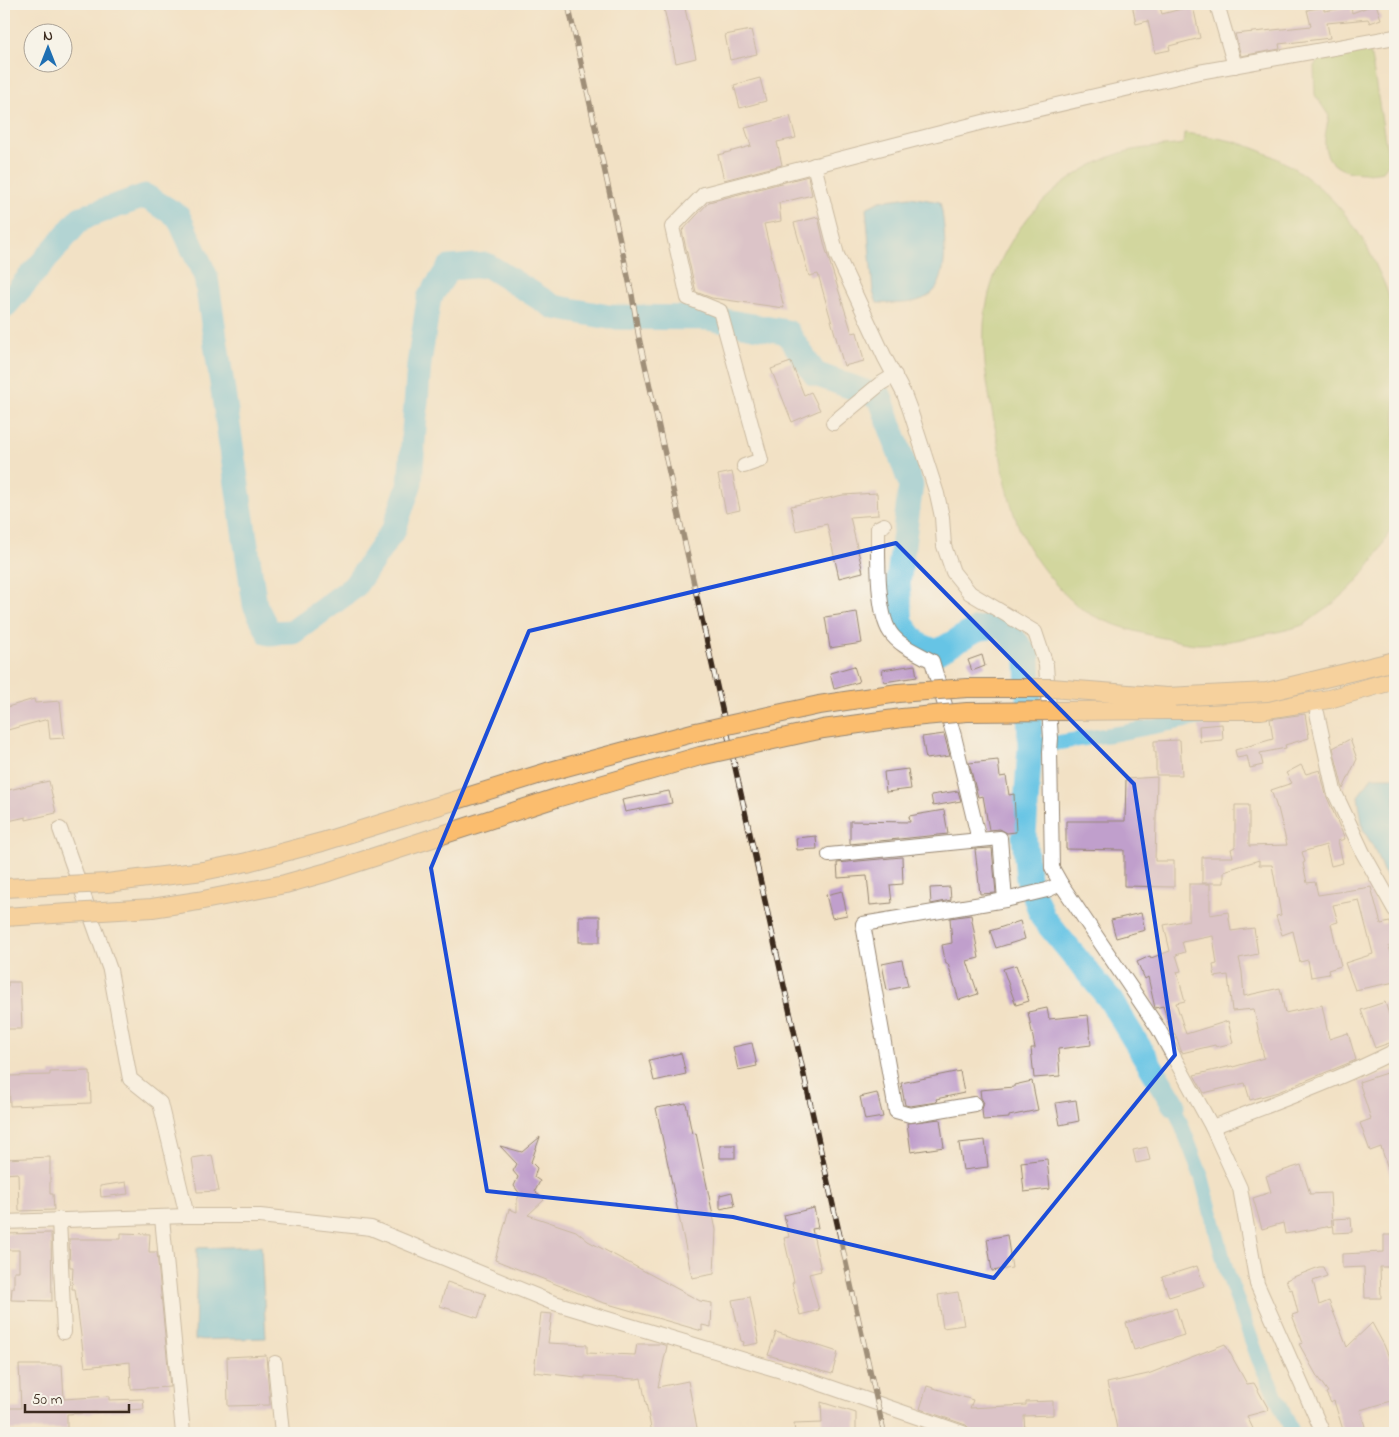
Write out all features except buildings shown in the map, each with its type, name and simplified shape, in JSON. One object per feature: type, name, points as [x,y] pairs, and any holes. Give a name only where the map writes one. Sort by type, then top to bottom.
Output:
[{"type":"main road","points":[[4,888],[107,883],[247,862],[322,842],[547,772],[696,732],[819,705],[898,693],[967,688],[1051,688],[1167,696],[1267,692],[1395,660]]},
{"type":"main road","points":[[4,917],[152,908],[207,900],[276,886],[328,872],[556,798],[700,756],[823,729],[902,718],[968,712],[1261,710],[1329,699],[1395,680]]},
{"type":"street","points":[[1217,4],[1235,66]]},
{"type":"street","points":[[744,466],[761,460],[720,311],[688,298],[672,227],[704,194],[986,122],[1199,72],[1395,37]]},
{"type":"street","points":[[814,166],[837,255],[910,410],[932,479],[942,517],[944,546],[953,572],[970,593],[1035,632],[1046,665],[1051,745],[1052,868],[1158,1028],[1212,1127],[1240,1188],[1257,1284],[1323,1433]]},
{"type":"street","points":[[833,423],[870,392],[895,376]]},
{"type":"street","points":[[884,525],[878,528],[878,536],[880,588],[884,618],[890,633],[904,646],[932,661],[954,736],[980,840]]},
{"type":"street","points":[[1317,713],[1334,791],[1363,854],[1395,910]]},
{"type":"street","points":[[60,830],[110,970],[130,1079],[160,1103],[187,1216]]},
{"type":"street","points":[[829,855],[1000,838],[1012,898]]},
{"type":"street","points":[[975,1104],[910,1115],[896,1111],[863,924],[1012,898],[1047,890],[1061,884]]},
{"type":"street","points":[[1212,1127],[1363,1067],[1395,1050]]},
{"type":"street","points":[[4,1222],[187,1216],[260,1216],[372,1228],[551,1302],[795,1375],[963,1433]]},
{"type":"street","points":[[162,1218],[183,1433]]},
{"type":"street","points":[[59,1219],[64,1332]]},
{"type":"street","points":[[275,1363],[282,1433]]},
{"type":"highlighted area","points":[[896,543],[1134,784],[1175,1055],[994,1278],[733,1217],[487,1191],[431,868],[529,631]]},
{"type":"green space","points":[[1370,50],[1389,163],[1383,171],[1356,173],[1340,168],[1328,156],[1325,147],[1325,135],[1329,116],[1315,95],[1314,66],[1324,53]]},
{"type":"green space","points":[[1184,133],[1235,142],[1273,156],[1293,167],[1328,195],[1356,230],[1368,249],[1382,278],[1389,298],[1395,337],[1395,519],[1374,560],[1356,583],[1303,625],[1284,631],[1205,644],[1187,643],[1149,635],[1098,618],[1072,601],[1045,571],[1025,541],[1010,501],[991,405],[984,352],[984,325],[988,297],[997,270],[1009,245],[1025,221],[1044,200],[1066,182],[1089,167],[1131,150],[1183,144]]},
{"type":"water","points":[[910,197],[940,202],[945,249],[942,274],[933,292],[921,300],[906,303],[877,303],[873,292],[866,208],[880,201]]},
{"type":"water","points":[[1372,777],[1395,777],[1395,888],[1383,871],[1375,850],[1363,829],[1358,796]]},
{"type":"water","points":[[261,1246],[266,1338],[195,1340],[197,1248]]},
{"type":"waterway","points":[[4,307],[81,218],[145,196],[178,216],[206,277],[255,605],[269,633],[293,632],[354,587],[394,529],[410,483],[419,364],[429,298],[449,268],[487,265],[554,307],[609,317],[707,318],[787,332],[815,374],[880,397],[911,485],[898,584],[901,623],[917,644],[937,652],[977,629],[1002,625],[1028,656],[1030,747],[1024,835],[1028,879],[1043,918],[1109,998],[1173,1103]]},
{"type":"waterway","points":[[1030,747],[1216,715]]},
{"type":"waterway","points":[[1173,1103],[1202,1178],[1226,1269],[1258,1358],[1293,1433]]},
{"type":"railway","points":[[568,4],[632,295],[639,338],[884,1433]]}]
